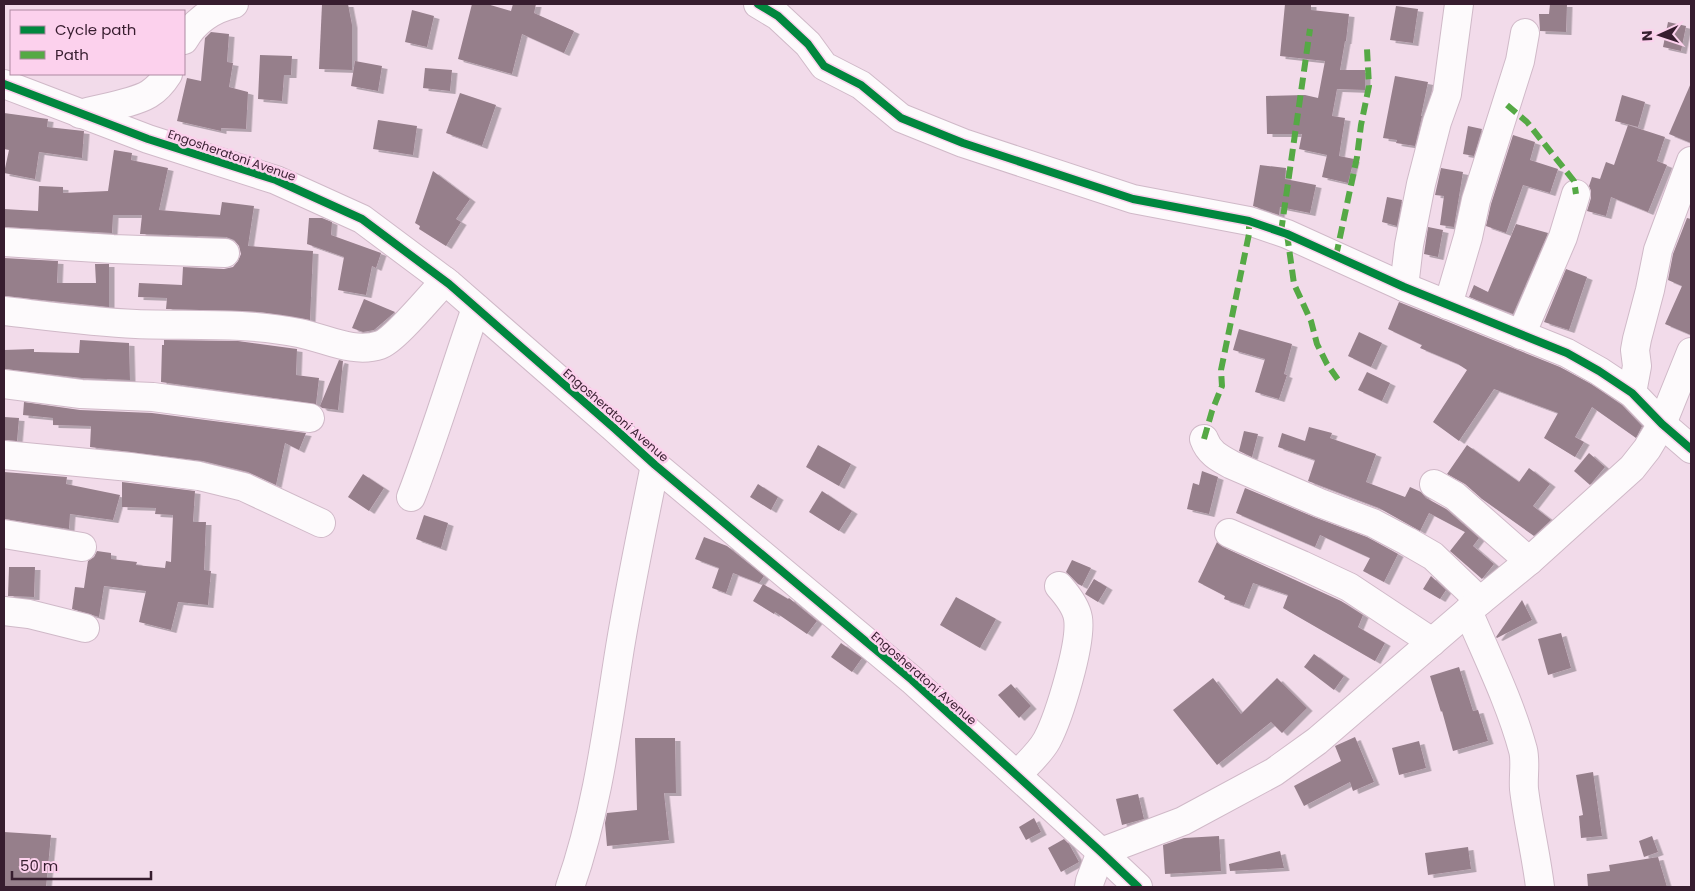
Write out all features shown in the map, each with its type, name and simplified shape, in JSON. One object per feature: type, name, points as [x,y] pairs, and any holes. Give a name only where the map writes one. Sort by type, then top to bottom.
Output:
[{"type":"street","points":[[185,39],[195,24],[207,15],[234,4]]},
{"type":"street","points":[[1404,287],[1409,245],[1421,184],[1437,122],[1447,94],[1458,4]]},
{"type":"street","points":[[772,8],[808,44],[824,66],[861,85],[901,118],[963,143],[1133,199],[1249,221],[1287,234],[1404,287],[1567,353],[1599,371],[1632,394],[1691,450]]},
{"type":"street","points":[[1448,304],[1468,237],[1476,200],[1520,61],[1525,33]]},
{"type":"street","points":[[80,114],[138,99],[149,94],[159,86],[167,75]]},
{"type":"street","name":"Engosheratoni Avenue","points":[[4,84],[148,139],[276,180],[362,218],[445,281],[655,465],[912,680],[1018,775],[1138,887]]},
{"type":"street","points":[[1632,394],[1637,366],[1635,350],[1658,250],[1691,161]]},
{"type":"street","points":[[1521,335],[1563,237],[1576,194]]},
{"type":"street","points":[[4,242],[225,253]]},
{"type":"street","points":[[4,311],[134,324],[253,327],[299,333],[343,346],[362,347],[381,345],[395,334],[445,281]]},
{"type":"street","points":[[411,497],[432,441],[476,308]]},
{"type":"street","points":[[1089,887],[1101,852],[1183,821],[1274,772],[1317,741],[1529,561],[1632,468],[1647,449],[1662,424],[1691,352]]},
{"type":"street","points":[[4,384],[81,394],[153,397],[310,418]]},
{"type":"street","points":[[1204,438],[1207,448],[1218,458],[1320,503],[1373,523],[1433,556],[1474,606],[1524,753],[1524,786],[1540,887]]},
{"type":"street","points":[[4,455],[130,467],[199,476],[244,487],[321,523]]},
{"type":"street","points":[[570,887],[584,846],[599,782],[630,588],[655,465]]},
{"type":"street","points":[[1434,484],[1455,496],[1529,561]]},
{"type":"street","points":[[1229,533],[1350,588],[1432,642]]},
{"type":"street","points":[[4,534],[82,547]]},
{"type":"street","points":[[1018,775],[1046,742],[1057,715],[1072,664],[1078,636],[1078,618],[1071,602],[1059,586]]},
{"type":"street","points":[[4,611],[28,614],[85,628]]},
{"type":"building","points":[[322,4],[348,4],[352,25],[352,70],[319,69]]},
{"type":"building","points":[[472,4],[487,4],[511,11],[513,4],[536,4],[534,13],[574,31],[564,53],[522,34],[512,74],[458,59]]},
{"type":"building","points":[[1285,4],[1311,4],[1311,10],[1349,14],[1340,70],[1365,70],[1365,90],[1337,89],[1332,116],[1345,118],[1339,156],[1354,159],[1348,183],[1322,177],[1327,155],[1299,149],[1302,134],[1267,134],[1266,96],[1305,95],[1318,98],[1325,61],[1280,56]]},
{"type":"building","points":[[1550,4],[1567,4],[1566,32],[1540,31],[1539,14],[1549,14]]},
{"type":"building","points":[[1396,6],[1418,9],[1413,43],[1390,40]]},
{"type":"building","points":[[412,10],[434,16],[427,47],[405,42]]},
{"type":"building","points":[[1668,22],[1686,26],[1681,51],[1663,47]]},
{"type":"building","points":[[211,32],[229,34],[227,62],[233,63],[229,87],[248,92],[246,129],[221,128],[221,131],[177,121],[187,78],[201,81],[205,38]]},
{"type":"building","points":[[260,55],[292,56],[291,75],[284,75],[282,101],[258,99]]},
{"type":"building","points":[[355,61],[382,66],[378,91],[351,86]]},
{"type":"building","points":[[425,68],[452,70],[450,91],[423,88]]},
{"type":"building","points":[[1395,76],[1428,82],[1415,146],[1396,143],[1397,140],[1383,138]]},
{"type":"building","points":[[1691,83],[1691,143],[1669,134]]},
{"type":"building","points":[[460,93],[496,105],[482,146],[446,133]]},
{"type":"building","points":[[1622,95],[1645,102],[1638,127],[1615,121]]},
{"type":"building","points":[[4,113],[48,119],[47,127],[84,131],[82,158],[39,152],[35,179],[4,173],[9,150],[4,149]]},
{"type":"building","points":[[378,120],[417,126],[413,155],[373,149]]},
{"type":"building","points":[[1628,125],[1665,137],[1657,161],[1667,165],[1648,212],[1611,197],[1606,216],[1587,211],[1591,198],[1589,186],[1592,177],[1600,179],[1606,162],[1614,165]]},
{"type":"building","points":[[1468,126],[1482,129],[1474,156],[1463,154]]},
{"type":"building","points":[[1513,135],[1535,142],[1530,160],[1558,169],[1550,193],[1523,185],[1506,233],[1486,226]]},
{"type":"building","points":[[114,150],[132,153],[131,160],[168,168],[159,210],[220,215],[222,202],[254,206],[248,246],[313,251],[310,320],[260,312],[166,309],[167,298],[138,297],[139,283],[182,285],[183,267],[224,269],[233,267],[241,254],[239,246],[234,240],[226,237],[140,234],[142,215],[113,215],[112,233],[4,227],[4,209],[38,211],[39,186],[63,187],[63,193],[108,191]]},
{"type":"building","points":[[1260,165],[1286,168],[1285,179],[1316,185],[1310,213],[1280,207],[1279,215],[1253,206]]},
{"type":"building","points":[[1441,168],[1463,172],[1454,227],[1440,225],[1444,196],[1435,195]]},
{"type":"building","points":[[433,171],[470,199],[456,219],[461,222],[446,246],[419,229],[420,226],[415,223]]},
{"type":"building","points":[[1387,197],[1402,200],[1397,226],[1382,222]]},
{"type":"building","points":[[309,218],[322,218],[332,222],[331,235],[381,253],[376,268],[372,266],[366,295],[338,290],[344,257],[307,244]]},
{"type":"building","points":[[1687,218],[1691,219],[1691,335],[1665,324],[1682,286],[1668,280],[1673,254]]},
{"type":"building","points":[[1516,224],[1548,233],[1513,314],[1469,297],[1474,285],[1488,292]]},
{"type":"building","points":[[1428,227],[1443,230],[1438,257],[1424,254]]},
{"type":"building","points":[[4,258],[58,261],[57,283],[96,283],[95,264],[109,264],[109,307],[4,296]]},
{"type":"building","points":[[1566,269],[1587,277],[1569,330],[1544,322]]},
{"type":"building","points":[[364,299],[395,312],[374,330],[363,332],[352,328]]},
{"type":"building","points":[[1399,302],[1560,367],[1591,384],[1622,405],[1642,426],[1636,438],[1592,407],[1575,437],[1584,442],[1575,457],[1544,438],[1558,413],[1494,389],[1459,441],[1433,422],[1467,370],[1458,364],[1420,348],[1422,345],[1388,329]]},
{"type":"building","points":[[1239,329],[1292,344],[1284,374],[1287,375],[1279,399],[1255,392],[1265,359],[1233,350]]},
{"type":"building","points":[[1359,332],[1382,343],[1371,367],[1348,356]]},
{"type":"building","points":[[80,340],[129,343],[130,380],[82,378],[4,369],[4,350],[34,349],[34,352],[79,353]]},
{"type":"building","points":[[164,340],[238,341],[297,349],[296,375],[319,378],[316,404],[161,382],[162,345],[164,345]]},
{"type":"building","points":[[339,360],[343,361],[338,410],[322,408],[320,406]]},
{"type":"building","points":[[1367,372],[1390,383],[1382,401],[1358,390]]},
{"type":"building","points":[[24,402],[80,410],[152,413],[306,433],[299,450],[285,443],[276,485],[248,472],[203,461],[90,447],[91,426],[53,425],[53,418],[23,415]]},
{"type":"building","points":[[4,417],[19,418],[17,441],[4,440]]},
{"type":"building","points":[[1309,427],[1332,433],[1330,438],[1376,454],[1366,482],[1405,497],[1410,487],[1446,509],[1479,538],[1473,546],[1494,564],[1482,579],[1450,551],[1465,532],[1429,513],[1420,531],[1379,508],[1308,481],[1315,460],[1278,447],[1282,433],[1305,441]]},
{"type":"building","points":[[1244,431],[1258,434],[1252,457],[1239,451]]},
{"type":"building","points":[[818,445],[851,464],[839,486],[806,467]]},
{"type":"building","points":[[1467,445],[1519,482],[1529,468],[1550,484],[1533,506],[1551,520],[1534,536],[1482,499],[1465,484],[1447,474]]},
{"type":"building","points":[[1589,453],[1605,467],[1590,485],[1574,471]]},
{"type":"building","points":[[1202,471],[1218,477],[1209,514],[1187,509],[1193,483],[1199,485]]},
{"type":"building","points":[[4,472],[67,477],[66,484],[120,495],[113,520],[70,514],[69,529],[4,519]]},
{"type":"building","points":[[363,474],[384,488],[369,511],[348,497]]},
{"type":"building","points":[[122,482],[195,491],[193,522],[206,522],[204,570],[211,571],[208,605],[178,602],[171,630],[139,622],[146,591],[104,586],[99,617],[72,609],[75,587],[84,588],[88,561],[94,557],[97,551],[111,553],[111,559],[137,562],[136,565],[165,568],[166,561],[171,562],[173,515],[155,514],[156,508],[122,507]]},
{"type":"building","points":[[758,484],[778,497],[771,510],[750,497]]},
{"type":"building","points":[[1245,488],[1367,537],[1398,554],[1384,582],[1363,571],[1370,558],[1320,535],[1315,547],[1236,513]]},
{"type":"building","points":[[822,491],[852,511],[839,531],[809,512]]},
{"type":"building","points":[[424,515],[448,523],[441,548],[416,539]]},
{"type":"building","points":[[704,537],[727,546],[764,576],[759,583],[733,573],[726,593],[712,588],[719,568],[695,559]]},
{"type":"building","points":[[1217,542],[1223,547],[1341,601],[1363,615],[1358,627],[1385,643],[1375,661],[1283,608],[1288,595],[1253,583],[1244,606],[1224,599],[1225,596],[1198,582]]},
{"type":"building","points":[[1072,560],[1091,568],[1082,586],[1066,572]]},
{"type":"building","points":[[9,567],[35,567],[34,597],[8,596]]},
{"type":"building","points":[[1431,576],[1446,590],[1440,599],[1423,589]]},
{"type":"building","points":[[1094,579],[1107,587],[1098,602],[1085,594]]},
{"type":"building","points":[[763,584],[789,598],[817,621],[807,634],[775,612],[774,614],[753,601]]},
{"type":"building","points":[[956,597],[996,619],[980,648],[940,625]]},
{"type":"building","points":[[1522,600],[1532,620],[1497,638],[1496,637]]},
{"type":"building","points":[[1561,633],[1571,668],[1548,675],[1538,639]]},
{"type":"building","points":[[841,643],[862,658],[852,672],[831,657]]},
{"type":"building","points":[[1314,654],[1344,676],[1334,690],[1304,667]]},
{"type":"building","points":[[1459,667],[1473,711],[1478,710],[1488,741],[1453,751],[1430,676]]},
{"type":"building","points":[[1213,678],[1241,714],[1277,678],[1307,708],[1282,733],[1271,722],[1217,765],[1173,710]]},
{"type":"building","points":[[1011,684],[1031,706],[1019,718],[998,695]]},
{"type":"building","points":[[1355,737],[1374,782],[1353,791],[1350,782],[1304,806],[1294,786],[1341,761],[1335,746]]},
{"type":"building","points":[[635,738],[675,738],[676,793],[664,793],[669,840],[607,846],[605,823],[607,813],[637,810]]},
{"type":"building","points":[[1419,741],[1426,768],[1399,775],[1392,748]]},
{"type":"building","points":[[1593,772],[1602,836],[1581,838],[1579,816],[1583,815],[1576,775]]},
{"type":"building","points":[[1138,794],[1144,819],[1122,825],[1116,799]]},
{"type":"building","points":[[1034,818],[1041,832],[1026,840],[1019,827]]},
{"type":"building","points":[[4,832],[51,835],[46,887],[4,887]]},
{"type":"building","points":[[1219,836],[1221,871],[1165,874],[1163,845],[1184,838]]},
{"type":"building","points":[[1652,836],[1658,852],[1644,857],[1639,841]]},
{"type":"building","points":[[1064,839],[1079,862],[1061,872],[1048,848]]},
{"type":"building","points":[[1468,847],[1471,869],[1428,875],[1425,853]]},
{"type":"building","points":[[1280,851],[1284,868],[1230,871],[1229,864]]},
{"type":"building","points":[[1658,857],[1667,887],[1588,887],[1587,874],[1610,871],[1609,865]]},
{"type":"marked path","points":[[1281,232],[1310,29]]},
{"type":"marked path","points":[[1336,256],[1357,157],[1369,86],[1367,49]]},
{"type":"marked path","points":[[1507,105],[1527,122],[1574,181],[1576,194]]},
{"type":"marked path","points":[[1204,439],[1222,386],[1221,370],[1249,234],[1249,221]]},
{"type":"marked path","points":[[1287,234],[1294,284],[1311,321],[1317,344],[1327,364],[1341,384]]},
{"type":"cycle path","points":[[758,4],[778,16],[808,44],[824,66],[861,85],[901,118],[963,143],[1133,199],[1249,221],[1287,234],[1404,287],[1567,353],[1632,393],[1662,424],[1691,449]]},
{"type":"cycle path","points":[[4,84],[148,139],[276,180],[362,219],[449,284],[655,465],[912,680],[1138,887]]}]
